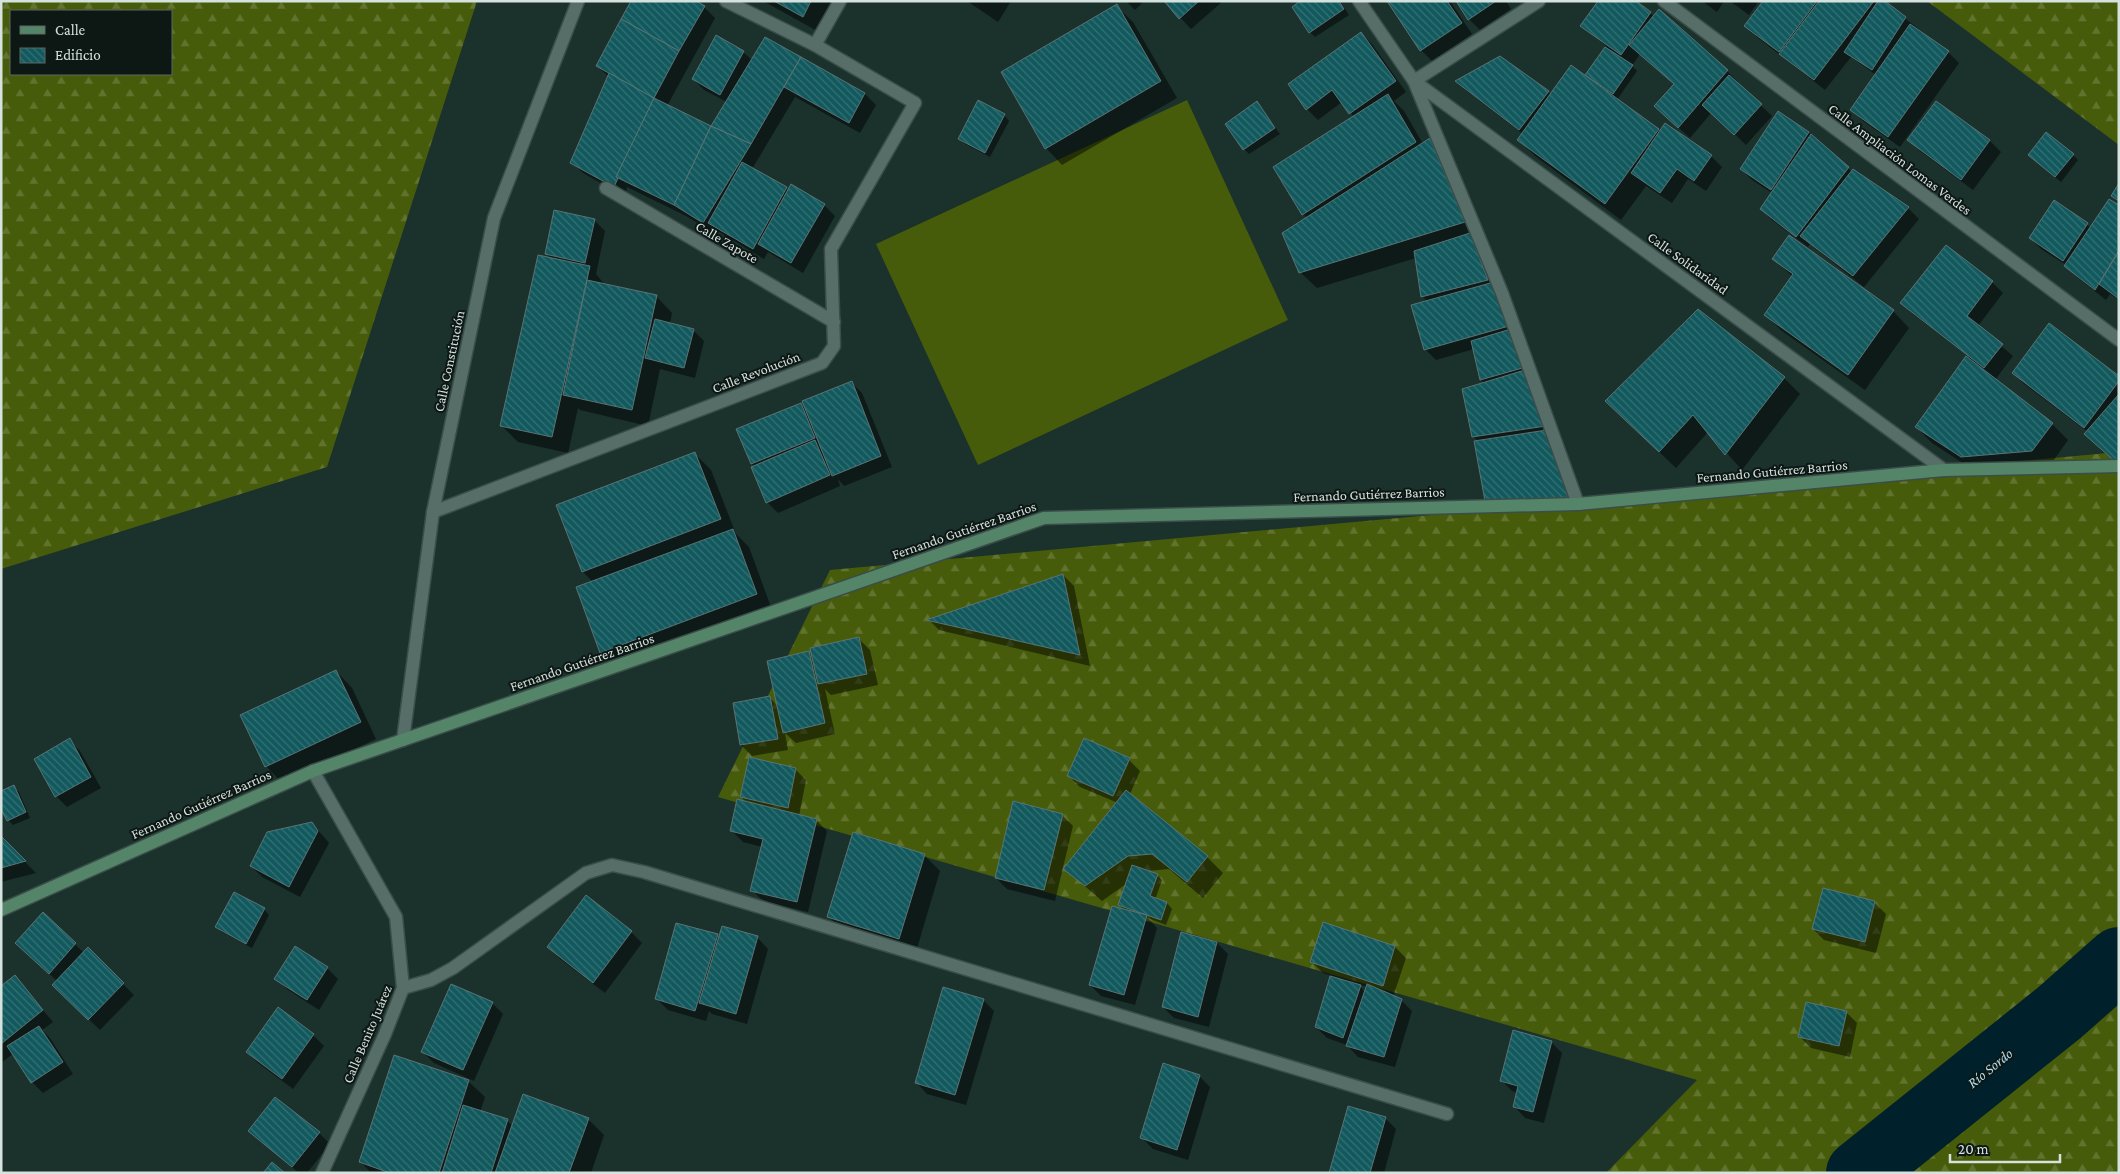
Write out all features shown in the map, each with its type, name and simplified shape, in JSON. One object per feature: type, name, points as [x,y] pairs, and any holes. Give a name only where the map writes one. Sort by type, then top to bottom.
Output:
[{"type":"main road","name":"Fernando Gutiérrez Barrios","points":[[1,910],[313,771],[1044,518],[1578,504],[1944,470],[2119,466]]},
{"type":"street","name":"Calle Constitución","points":[[403,740],[433,512],[494,218],[578,1]]},
{"type":"street","points":[[726,1],[815,45],[840,1]]},
{"type":"street","points":[[1359,1],[1414,80],[1502,293],[1578,504]]},
{"type":"street","points":[[1414,80],[1540,1]]},
{"type":"street","name":"Calle Ampliación Lomas Verdes","points":[[1664,1],[2119,340]]},
{"type":"street","name":"Calle Revolución","points":[[433,512],[822,363],[834,346],[831,249],[915,103],[815,45]]},
{"type":"street","name":"Calle Solidaridad","points":[[1414,80],[1944,470]]},
{"type":"street","name":"Calle Zapote","points":[[606,188],[834,322]]},
{"type":"street","name":"Calle Benito Juárez","points":[[313,771],[396,917],[403,988],[385,1034],[322,1173]]},
{"type":"street","points":[[403,988],[431,980],[453,968],[586,873],[612,865],[644,872],[1447,1114]]},
{"type":"green space","points":[[1,1],[477,1],[327,467],[1,569]]},
{"type":"green space","points":[[1927,1],[2119,1],[2119,145]]},
{"type":"green space","points":[[1187,100],[1288,320],[978,465],[876,244]]},
{"type":"green space","points":[[2119,452],[2119,1173],[1606,1173],[1697,1080],[718,797],[830,570]]},
{"type":"building","points":[[631,1],[696,1],[705,6],[679,51],[621,19]]},
{"type":"building","points":[[774,1],[811,1],[803,17]]},
{"type":"building","points":[[1164,1],[1199,1],[1179,19]]},
{"type":"building","points":[[1300,1],[1339,1],[1344,9],[1309,33],[1292,7]]},
{"type":"building","points":[[1387,1],[1447,1],[1462,23],[1420,51]]},
{"type":"building","points":[[1456,1],[1496,1],[1468,20]]},
{"type":"building","points":[[1598,1],[1636,1],[1651,12],[1621,55],[1580,26]]},
{"type":"building","points":[[1763,1],[1817,1],[1779,52],[1744,26]]},
{"type":"building","points":[[1819,1],[1874,1],[1814,80],[1779,54]]},
{"type":"building","points":[[1878,1],[1885,1],[1906,17],[1872,70],[1844,52]]},
{"type":"building","points":[[1117,4],[1161,81],[1045,149],[1001,72]]},
{"type":"building","points":[[1659,9],[1728,70],[1678,128],[1654,106],[1674,84],[1629,45]]},
{"type":"building","points":[[621,19],[679,51],[654,98],[596,66]]},
{"type":"building","points":[[1910,24],[1949,51],[1888,137],[1850,110]]},
{"type":"building","points":[[1361,32],[1396,81],[1349,114],[1332,90],[1306,110],[1288,84]]},
{"type":"building","points":[[716,35],[744,51],[720,95],[692,79]]},
{"type":"building","points":[[765,37],[801,57],[751,144],[711,126]]},
{"type":"building","points":[[1605,47],[1633,65],[1613,94],[1585,75]]},
{"type":"building","points":[[1500,56],[1549,91],[1519,130],[1455,81]]},
{"type":"building","points":[[801,57],[865,93],[849,123],[784,87]]},
{"type":"building","points":[[1571,65],[1659,129],[1605,204],[1517,140]]},
{"type":"building","points":[[609,73],[654,98],[614,187],[570,163]]},
{"type":"building","points":[[1729,75],[1762,104],[1734,135],[1702,105]]},
{"type":"building","points":[[1388,94],[1416,142],[1302,215],[1273,167]]},
{"type":"building","points":[[654,98],[711,126],[674,205],[616,177]]},
{"type":"building","points":[[978,100],[1005,114],[985,153],[958,139]]},
{"type":"building","points":[[1257,101],[1275,128],[1243,150],[1225,124]]},
{"type":"building","points":[[1936,101],[1990,140],[1961,180],[1907,140]]},
{"type":"building","points":[[1778,111],[1809,132],[1771,190],[1740,169]]},
{"type":"building","points":[[1665,123],[1712,155],[1694,181],[1677,169],[1660,193],[1631,173]]},
{"type":"building","points":[[711,126],[751,144],[703,223],[674,205]]},
{"type":"building","points":[[2046,132],[2074,154],[2055,177],[2028,155]]},
{"type":"building","points":[[1811,134],[1849,167],[1796,237],[1760,209]]},
{"type":"building","points":[[1430,138],[1465,222],[1299,273],[1282,233]]},
{"type":"building","points":[[742,162],[787,187],[753,249],[708,223]]},
{"type":"building","points":[[1853,169],[1909,207],[1853,276],[1800,236]]},
{"type":"building","points":[[2119,183],[2119,201],[2111,196]]},
{"type":"building","points":[[791,184],[825,204],[791,263],[758,244]]},
{"type":"building","points":[[2109,199],[2119,205],[2119,250],[2095,290],[2064,266]]},
{"type":"building","points":[[2054,200],[2088,223],[2063,261],[2029,238]]},
{"type":"building","points":[[554,210],[595,219],[585,263],[545,254]]},
{"type":"building","points":[[1470,233],[1488,280],[1421,297],[1414,251]]},
{"type":"building","points":[[1789,235],[1894,310],[1848,375],[1764,315],[1793,274],[1772,259]]},
{"type":"building","points":[[1946,245],[1993,281],[1967,316],[2003,344],[1984,368],[1900,303]]},
{"type":"building","points":[[2119,251],[2119,299],[2099,284]]},
{"type":"building","points":[[538,255],[590,266],[552,437],[500,426]]},
{"type":"building","points":[[587,280],[657,295],[632,410],[563,395]]},
{"type":"building","points":[[1494,282],[1509,326],[1424,350],[1411,305]]},
{"type":"building","points":[[1698,309],[1785,377],[1725,455],[1693,415],[1659,452],[1605,401]]},
{"type":"building","points":[[655,319],[694,329],[684,368],[645,358]]},
{"type":"building","points":[[2049,323],[2119,376],[2119,381],[2084,428],[2012,373]]},
{"type":"building","points":[[1511,329],[1526,367],[1480,380],[1471,341]]},
{"type":"building","points":[[1966,356],[2053,423],[2032,451],[1961,457],[1915,427]]},
{"type":"building","points":[[1525,370],[1546,426],[1472,437],[1462,389]]},
{"type":"building","points":[[852,381],[881,456],[832,476],[802,401]]},
{"type":"building","points":[[2119,394],[2119,463],[2118,464],[2084,434]]},
{"type":"building","points":[[801,403],[815,438],[751,464],[736,429]]},
{"type":"building","points":[[1547,430],[1571,497],[1485,501],[1474,441]]},
{"type":"building","points":[[815,440],[830,475],[766,503],[751,467]]},
{"type":"building","points":[[695,452],[721,519],[582,572],[556,505]]},
{"type":"building","points":[[733,529],[757,594],[600,653],[576,587]]},
{"type":"building","points":[[1063,574],[1080,655],[926,620]]},
{"type":"building","points":[[859,637],[867,674],[818,684],[810,648]]},
{"type":"building","points":[[809,651],[825,723],[783,733],[767,661]]},
{"type":"building","points":[[336,670],[361,722],[265,767],[240,715]]},
{"type":"building","points":[[770,696],[778,739],[740,745],[733,703]]},
{"type":"building","points":[[70,738],[91,777],[55,797],[34,759]]},
{"type":"building","points":[[1084,738],[1130,758],[1113,796],[1067,776]]},
{"type":"building","points":[[749,757],[796,768],[788,808],[740,797]]},
{"type":"building","points":[[14,785],[26,812],[7,821],[1,809],[1,791]]},
{"type":"building","points":[[1126,790],[1208,856],[1187,882],[1152,854],[1128,856],[1085,886],[1063,869]]},
{"type":"building","points":[[737,799],[817,819],[797,902],[750,891],[763,839],[730,831]]},
{"type":"building","points":[[1013,801],[1063,814],[1044,890],[995,878]]},
{"type":"building","points":[[312,822],[318,831],[289,887],[250,866],[267,832]]},
{"type":"building","points":[[853,832],[925,854],[899,939],[827,917]]},
{"type":"building","points":[[1,836],[26,861],[1,868]]},
{"type":"building","points":[[1132,865],[1158,874],[1150,896],[1167,902],[1161,920],[1118,905]]},
{"type":"building","points":[[1823,888],[1875,901],[1865,942],[1812,929]]},
{"type":"building","points":[[234,892],[265,908],[246,944],[215,927]]},
{"type":"building","points":[[586,895],[632,931],[593,983],[547,947]]},
{"type":"building","points":[[1112,906],[1147,915],[1124,995],[1089,985]]},
{"type":"building","points":[[43,912],[76,943],[49,974],[15,943]]},
{"type":"building","points":[[1323,922],[1395,946],[1383,986],[1310,962]]},
{"type":"building","points":[[676,923],[718,934],[695,1011],[655,999]]},
{"type":"building","points":[[722,926],[758,936],[736,1014],[699,1003]]},
{"type":"building","points":[[1181,932],[1217,942],[1198,1017],[1162,1007]]},
{"type":"building","points":[[295,946],[328,967],[307,1000],[274,979]]},
{"type":"building","points":[[88,947],[124,983],[88,1020],[52,985]]},
{"type":"building","points":[[15,975],[43,1010],[1,1044],[1,986]]},
{"type":"building","points":[[1330,976],[1361,985],[1343,1038],[1315,1027]]},
{"type":"building","points":[[451,984],[493,1002],[463,1070],[421,1052]]},
{"type":"building","points":[[1367,984],[1402,999],[1384,1057],[1346,1046]]},
{"type":"building","points":[[943,987],[984,999],[955,1095],[915,1083]]},
{"type":"building","points":[[1806,1002],[1847,1011],[1839,1046],[1798,1037]]},
{"type":"building","points":[[278,1007],[314,1034],[282,1079],[246,1052]]},
{"type":"building","points":[[39,1026],[63,1062],[31,1083],[7,1046]]},
{"type":"building","points":[[1513,1030],[1552,1041],[1533,1112],[1513,1107],[1518,1086],[1500,1081]]},
{"type":"building","points":[[394,1055],[469,1080],[439,1173],[390,1173],[359,1162]]},
{"type":"building","points":[[1163,1063],[1200,1075],[1177,1150],[1140,1138]]},
{"type":"building","points":[[523,1094],[589,1118],[569,1173],[495,1173]]},
{"type":"building","points":[[275,1097],[320,1132],[292,1167],[248,1131]]},
{"type":"building","points":[[463,1105],[508,1119],[491,1173],[442,1173]]},
{"type":"building","points":[[1348,1106],[1386,1117],[1370,1173],[1329,1173]]},
{"type":"building","points":[[272,1162],[285,1173],[263,1173]]},
{"type":"waterway","name":"Río Sordo","points":[[1859,1173],[2059,1013],[2119,960]]}]
